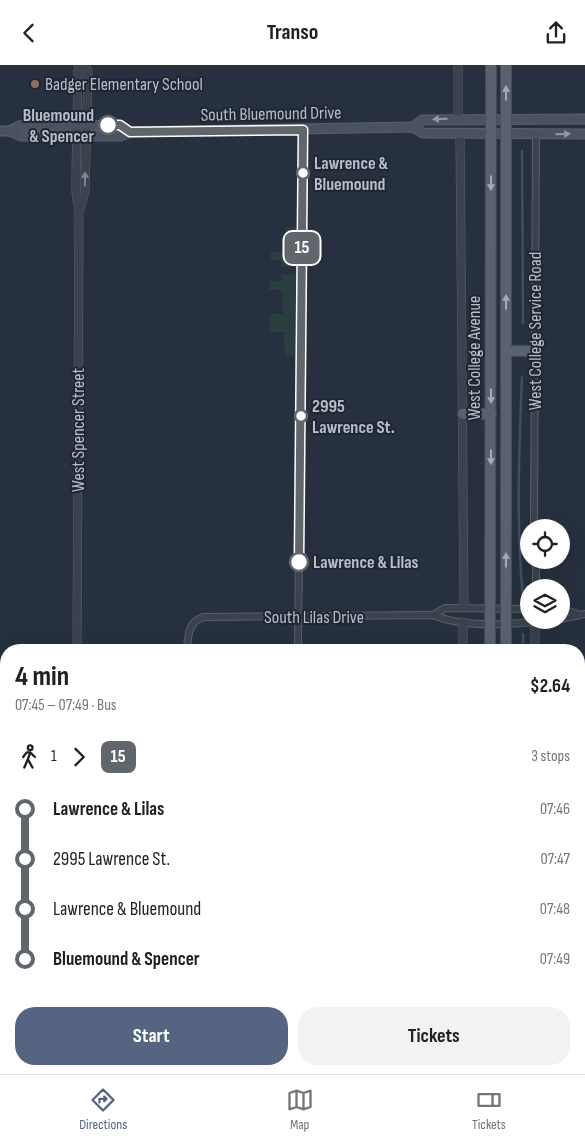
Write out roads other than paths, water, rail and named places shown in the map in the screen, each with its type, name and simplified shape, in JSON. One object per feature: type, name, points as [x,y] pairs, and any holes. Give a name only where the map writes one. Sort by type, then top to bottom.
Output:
[{"type":"main road","name":"West College Avenue","points":[[490,644],[491,65]]},
{"type":"main road","name":"West College Avenue","points":[[506,65],[506,644]]},
{"type":"main road","name":"South Bluemound Drive","points":[[413,127],[422,120],[585,119]]},
{"type":"main road","name":"South Bluemound Drive","points":[[5,131],[22,125],[120,125],[130,132]]},
{"type":"main road","name":"South Bluemound Drive","points":[[5,131],[21,136],[121,136],[130,132],[413,127],[423,133],[585,134]]},
{"type":"main road","points":[[506,351],[535,351]]},
{"type":"main road","points":[[463,414],[491,414]]},
{"type":"street","name":"West Spencer Street","points":[[77,644],[79,211],[76,192],[79,65]]},
{"type":"street","name":"West Spencer Street","points":[[79,211],[85,192],[87,136],[88,71],[84,65]]},
{"type":"street","points":[[458,65],[458,119]]},
{"type":"street","points":[[298,644],[303,130]]},
{"type":"street","points":[[460,133],[464,608]]},
{"type":"street","name":"West College Service Road","points":[[534,519],[536,135]]},
{"type":"street","name":"South Lilas Drive","points":[[432,615],[445,608],[520,609]]},
{"type":"street","name":"South Lilas Drive","points":[[187,644],[188,635],[196,620],[204,617],[432,615],[445,620],[463,622],[520,623]]},
{"type":"street","points":[[463,622],[463,644]]},
{"type":"street","points":[[535,629],[535,644]]},
{"type":"waterway","points":[[522,151],[523,323]]},
{"type":"waterway","points":[[522,377],[519,460],[522,579]]},
{"type":"waterway","points":[[523,634],[523,644]]},
{"type":"place","name":"Badger Elementary School","points":[[35,84]]},
{"type":"place","name":"Bluemound & Spencer","points":[[108,125]]},
{"type":"place","name":"Lawrence & Bluemound","points":[[303,173]]},
{"type":"place","name":"2995 Lawrence St.","points":[[301,416]]},
{"type":"place","name":"Lawrence & Lilas","points":[[299,562]]}]
